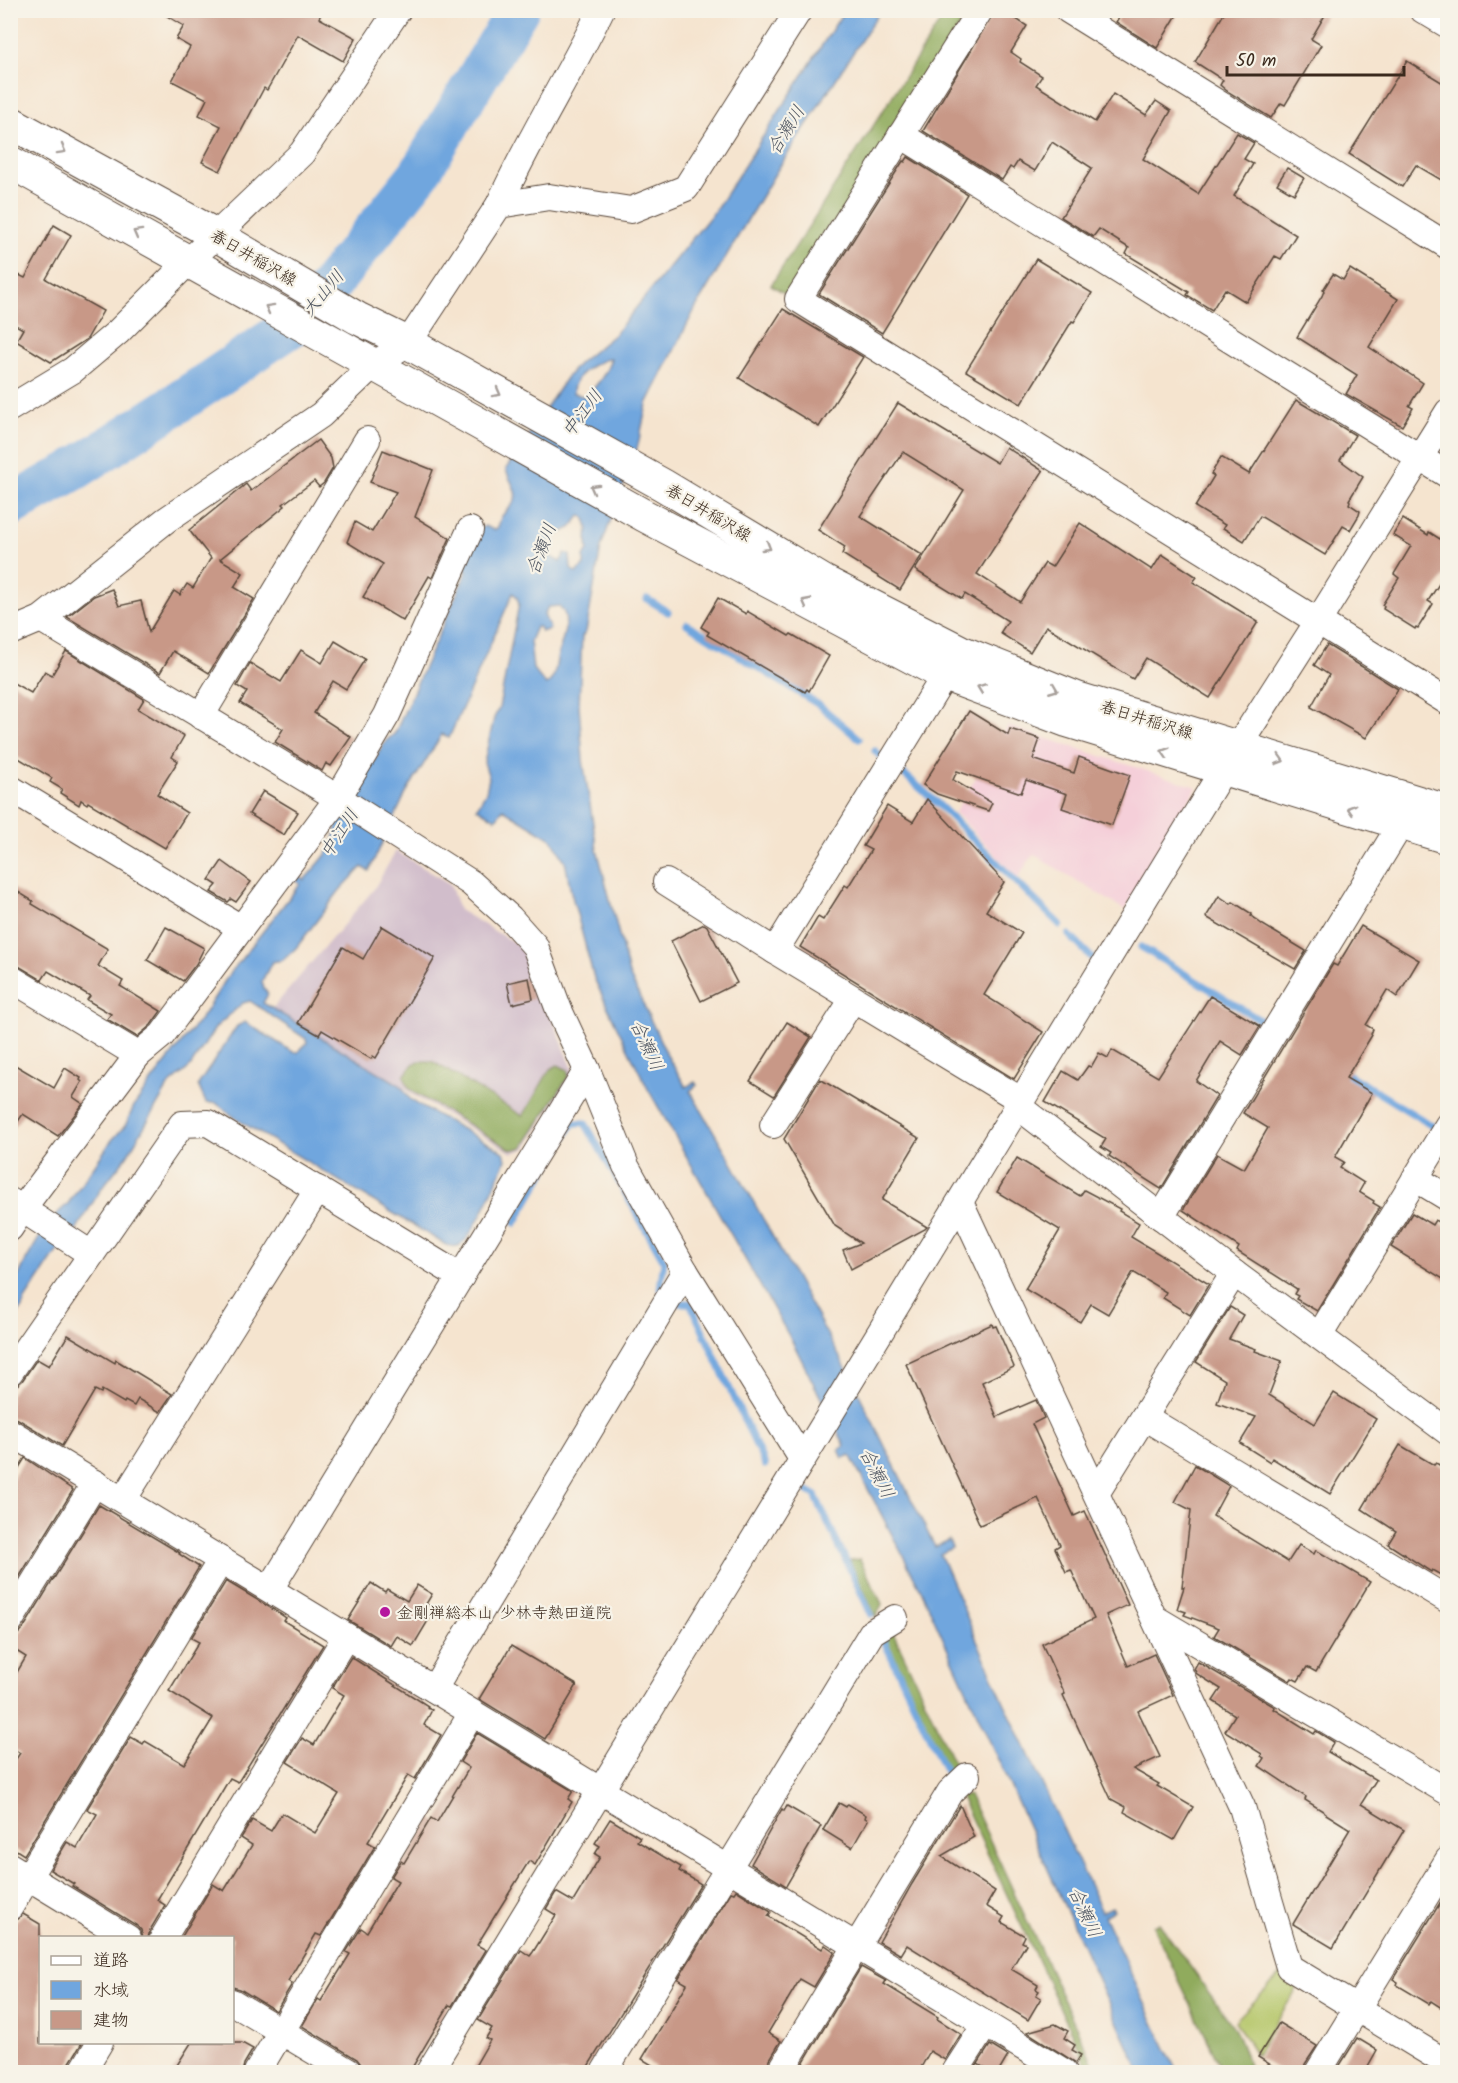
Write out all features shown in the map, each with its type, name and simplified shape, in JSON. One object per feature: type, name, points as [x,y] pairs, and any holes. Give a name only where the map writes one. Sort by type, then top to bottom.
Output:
[{"type":"main road","name":"春日井稲沢線","points":[[10,122],[216,235],[357,318],[408,343],[663,485],[825,582],[960,651],[1231,759],[1401,824],[1448,838]]},
{"type":"main road","name":"春日井稲沢線","points":[[10,162],[338,347],[431,396],[645,516],[945,675],[1067,722],[1448,811]]},
{"type":"street","points":[[10,408],[73,370],[118,332],[302,153],[398,10]]},
{"type":"street","points":[[10,632],[41,619],[166,520],[321,415],[373,365],[408,343],[499,205],[513,174],[585,45],[601,10]]},
{"type":"street","points":[[499,205],[549,197],[631,210],[686,188],[799,10]]},
{"type":"street","points":[[980,10],[798,299],[1317,623],[1448,702]]},
{"type":"street","points":[[1068,10],[1448,246]]},
{"type":"street","points":[[901,135],[1448,475]]},
{"type":"street","points":[[429,2073],[1231,759],[1448,412]]},
{"type":"street","points":[[201,716],[367,441]]},
{"type":"street","points":[[90,1254],[17,1212],[138,1055],[162,1035],[241,928],[342,801],[387,715],[470,530]]},
{"type":"street","points":[[41,619],[342,801],[471,883],[510,918],[535,946],[559,1010],[587,1070],[626,1166],[685,1271],[807,1451]]},
{"type":"street","points":[[775,951],[945,675]]},
{"type":"street","points":[[10,788],[241,928]]},
{"type":"street","points":[[1161,1217],[1401,824]]},
{"type":"street","points":[[666,882],[1021,1104],[1161,1217],[1448,1432]]},
{"type":"street","points":[[10,978],[138,1055]]},
{"type":"street","points":[[773,1125],[853,999]]},
{"type":"street","points":[[270,1590],[587,1070]]},
{"type":"street","points":[[10,1372],[182,1124],[208,1123],[461,1277]]},
{"type":"street","points":[[1319,1336],[1448,1125]]},
{"type":"street","points":[[1415,1178],[1448,1198]]},
{"type":"street","points":[[123,1500],[318,1189]]},
{"type":"street","points":[[960,1202],[1242,1807],[1288,1967],[1448,2064]]},
{"type":"street","points":[[434,1689],[685,1271]]},
{"type":"street","points":[[1096,1492],[1234,1273]]},
{"type":"street","points":[[1144,1417],[1448,1600]]},
{"type":"street","points":[[10,1432],[1064,2073]]},
{"type":"street","points":[[10,1621],[95,1483]]},
{"type":"street","points":[[10,1906],[20,1871],[221,1560]]},
{"type":"street","points":[[604,2073],[872,1632],[895,1618]]},
{"type":"street","points":[[1156,1619],[1448,1792]]},
{"type":"street","points":[[165,1936],[346,1636]]},
{"type":"street","points":[[257,2073],[472,1713]]},
{"type":"street","points":[[780,2073],[950,1792],[967,1776]]},
{"type":"street","points":[[1318,2073],[1448,1860]]},
{"type":"street","points":[[20,1871],[125,1936]]},
{"type":"street","points":[[234,2003],[349,2073]]},
{"type":"street","points":[[955,2073],[985,2025]]},
{"type":"street","points":[[82,2073],[99,2044]]},
{"type":"shaded area","points":[[1008,726],[1197,787],[1125,910],[1033,854],[1018,878],[955,812]]},
{"type":"shaded area","points":[[396,851],[450,884],[459,910],[523,948],[574,1072],[525,1149],[512,1153],[272,1009],[374,889]]},
{"type":"green space","points":[[947,11],[969,11],[789,296],[771,285]]},
{"type":"green space","points":[[419,1061],[432,1061],[523,1116],[550,1069],[558,1065],[568,1070],[568,1077],[523,1147],[512,1150],[409,1088],[404,1076],[413,1064]]},
{"type":"green space","points":[[860,1559],[882,1604],[876,1617],[849,1560]]},
{"type":"green space","points":[[892,1630],[956,1767],[950,1777],[882,1632]]},
{"type":"green space","points":[[960,1795],[969,1795],[1097,2072],[1090,2072]]},
{"type":"green space","points":[[1159,1923],[1235,2029],[1252,2072],[1223,2072],[1153,1926]]},
{"type":"green space","points":[[1281,1974],[1299,1985],[1256,2055],[1235,2021]]},
{"type":"water","points":[[844,11],[880,11],[776,172],[696,307],[647,404],[638,445],[601,547],[586,632],[582,636],[579,705],[583,760],[597,849],[629,974],[668,1057],[686,1087],[695,1082],[697,1085],[690,1091],[848,1372],[935,1547],[949,1540],[952,1548],[940,1554],[998,1689],[1102,1912],[1112,1907],[1114,1910],[1104,1916],[1177,2072],[1140,2072],[921,1590],[850,1455],[843,1458],[839,1450],[845,1446],[793,1343],[648,1089],[615,1023],[594,978],[565,861],[552,839],[503,809],[496,819],[477,808],[486,792],[489,778],[484,762],[494,718],[499,708],[519,604],[513,593],[449,738],[442,734],[406,793],[369,871],[362,867],[340,890],[296,948],[283,960],[272,962],[262,981],[268,994],[263,1003],[400,1085],[410,1099],[422,1107],[504,1152],[506,1160],[486,1206],[466,1240],[455,1247],[446,1245],[238,1120],[216,1103],[206,1103],[198,1085],[237,1026],[245,1022],[293,1052],[298,1052],[307,1043],[306,1039],[250,1001],[243,1003],[216,1027],[190,1067],[169,1085],[127,1156],[101,1189],[73,1235],[60,1247],[26,1298],[21,1310],[11,1320],[11,1286],[43,1231],[67,1205],[112,1140],[125,1126],[134,1106],[151,1082],[204,1014],[228,976],[300,884],[295,880],[299,876],[304,880],[331,847],[336,832],[335,824],[386,741],[395,733],[467,571],[463,568],[479,529],[485,526],[497,529],[501,518],[514,502],[516,495],[506,469],[566,378],[579,363],[614,335],[717,208]],"holes":[[[611,358],[601,379],[585,397],[573,393],[576,380],[580,375],[592,366]],[[580,516],[584,517],[587,525],[588,550],[584,557],[584,565],[576,573],[571,569],[570,555],[565,553],[560,562],[548,555],[547,548],[553,536],[571,528]],[[559,606],[566,623],[554,675],[546,685],[533,669],[530,641],[536,627],[539,627],[541,632],[550,629],[544,615],[548,607]]]},
{"type":"building","points":[[157,10],[323,10],[319,18],[356,38],[343,61],[298,35],[267,90],[264,88],[220,171],[202,162],[221,126],[199,115],[207,99],[172,81],[190,47],[176,39],[184,26]]},
{"type":"building","points":[[995,10],[1002,10],[1027,26],[1011,52],[1021,59],[1020,62],[1042,76],[1036,85],[1095,122],[1113,94],[1146,115],[1156,101],[1171,111],[1143,159],[1198,194],[1237,133],[1254,143],[1244,159],[1253,164],[1234,196],[1296,235],[1281,259],[1275,256],[1246,302],[1225,289],[1212,310],[1187,295],[1189,292],[1126,254],[1129,248],[1099,229],[1093,237],[1061,217],[1092,168],[1052,142],[1035,171],[1018,161],[1013,169],[1010,167],[1002,180],[923,131]]},
{"type":"building","points":[[1123,10],[1180,10],[1157,48],[1116,22]]},
{"type":"building","points":[[1226,10],[1328,10],[1311,39],[1321,45],[1285,105],[1281,103],[1271,118],[1227,91],[1220,85],[1223,80],[1195,62]]},
{"type":"building","points":[[1407,61],[1448,86],[1448,184],[1416,165],[1402,187],[1349,154]]},
{"type":"building","points":[[908,157],[967,194],[882,333],[819,294],[903,161],[905,162]]},
{"type":"building","points":[[1287,168],[1304,178],[1294,194],[1277,184]]},
{"type":"building","points":[[54,225],[71,235],[46,279],[103,311],[87,339],[51,362],[16,341],[23,329],[10,322],[10,290],[19,275],[25,278]]},
{"type":"building","points":[[1036,259],[1092,293],[1021,404],[966,371]]},
{"type":"building","points":[[1350,269],[1398,299],[1369,347],[1423,383],[1409,406],[1413,408],[1402,426],[1346,394],[1357,375],[1297,337],[1333,274],[1343,280]]},
{"type":"building","points":[[783,309],[863,357],[819,427],[739,378]]},
{"type":"building","points":[[1296,400],[1355,435],[1340,460],[1363,477],[1349,500],[1349,504],[1360,511],[1359,515],[1350,530],[1343,526],[1325,555],[1260,516],[1244,541],[1223,528],[1225,525],[1195,507],[1214,476],[1211,474],[1221,457],[1249,474]]},
{"type":"building","points":[[898,403],[997,463],[1006,447],[1043,471],[977,574],[1020,602],[1045,563],[1052,567],[1080,523],[1152,570],[1162,554],[1197,577],[1193,582],[1258,622],[1210,698],[1146,658],[1133,679],[1046,626],[1030,652],[1000,633],[1008,621],[965,594],[962,599],[915,570],[964,490],[903,452],[860,516],[922,555],[900,590],[842,554],[845,547],[818,530]]},
{"type":"building","points":[[318,440],[331,458],[333,468],[324,483],[319,487],[314,481],[283,504],[285,506],[220,559],[243,573],[234,587],[254,599],[209,673],[173,651],[160,673],[67,617],[94,596],[112,589],[119,606],[141,601],[149,632],[174,591],[180,595],[187,584],[193,588],[211,558],[189,530],[246,484],[251,491]]},
{"type":"building","points":[[383,450],[433,470],[415,517],[450,538],[432,578],[429,576],[403,621],[363,597],[383,564],[347,542],[355,522],[372,532],[396,492],[370,482]]},
{"type":"building","points":[[1403,519],[1428,535],[1429,532],[1448,544],[1448,570],[1428,601],[1433,604],[1418,628],[1415,629],[1383,609],[1382,605],[1399,578],[1394,574],[1411,546],[1393,535]]},
{"type":"building","points":[[718,598],[746,614],[747,611],[829,656],[809,691],[807,689],[805,692],[707,635],[709,632],[701,627]]},
{"type":"building","points":[[335,641],[365,659],[346,689],[333,681],[314,713],[351,737],[331,766],[326,763],[322,771],[275,742],[283,729],[240,703],[247,692],[237,686],[250,663],[281,682],[301,650],[322,663]]},
{"type":"building","points":[[1327,645],[1398,689],[1366,738],[1311,707],[1329,675],[1314,665]]},
{"type":"building","points":[[66,651],[144,699],[138,709],[184,736],[172,757],[178,761],[157,794],[187,813],[165,848],[88,802],[87,804],[81,800],[79,805],[60,793],[62,789],[50,782],[52,778],[10,753],[10,681],[31,693],[45,671],[52,675]]},
{"type":"building","points":[[969,711],[1008,735],[1010,729],[1040,739],[1033,759],[1074,773],[1079,757],[1130,775],[1112,825],[1062,808],[1067,794],[1026,780],[1021,793],[957,771],[953,780],[992,803],[988,811],[937,794],[923,785]]},
{"type":"building","points":[[263,791],[298,812],[284,835],[249,814]]},
{"type":"building","points":[[927,799],[1004,882],[986,911],[1022,933],[984,995],[1043,1032],[1014,1079],[800,947],[818,917],[823,920],[845,885],[848,887],[871,850],[863,846],[887,806],[913,822]]},
{"type":"building","points":[[222,861],[251,882],[236,902],[231,899],[228,902],[211,892],[217,885],[209,880]]},
{"type":"building","points":[[10,887],[33,901],[32,904],[108,949],[98,966],[123,981],[120,986],[161,1011],[151,1025],[137,1037],[107,1019],[111,1014],[87,1000],[90,996],[48,971],[42,980],[10,961]]},
{"type":"building","points":[[1219,896],[1252,914],[1251,916],[1263,925],[1306,951],[1295,969],[1206,917]]},
{"type":"building","points":[[704,924],[737,983],[701,1001],[671,941]]},
{"type":"building","points":[[382,926],[435,958],[376,1058],[373,1056],[371,1059],[322,1030],[319,1035],[298,1023],[343,947],[363,959]]},
{"type":"building","points":[[1361,926],[1419,960],[1397,997],[1387,990],[1366,1025],[1373,1029],[1372,1035],[1346,1078],[1372,1093],[1335,1157],[1344,1162],[1340,1168],[1364,1183],[1359,1192],[1380,1207],[1317,1311],[1296,1299],[1298,1296],[1294,1294],[1297,1289],[1237,1251],[1239,1247],[1183,1210],[1217,1154],[1244,1169],[1268,1128],[1243,1113],[1333,964],[1337,966]]},
{"type":"building","points":[[166,927],[204,948],[196,964],[183,981],[147,960]]},
{"type":"building","points":[[529,978],[533,999],[512,1004],[507,983]]},
{"type":"building","points":[[1210,996],[1260,1026],[1242,1055],[1220,1041],[1196,1081],[1217,1096],[1161,1189],[1109,1156],[1111,1153],[1101,1147],[1106,1139],[1045,1102],[1063,1071],[1078,1080],[1088,1066],[1091,1067],[1099,1053],[1108,1058],[1112,1050],[1158,1077]]},
{"type":"building","points":[[787,1022],[811,1037],[774,1096],[750,1081]]},
{"type":"building","points":[[10,1062],[54,1088],[65,1068],[81,1078],[82,1082],[73,1097],[83,1104],[58,1136],[23,1114],[10,1133]]},
{"type":"building","points":[[820,1079],[919,1138],[882,1200],[927,1227],[851,1269],[843,1250],[861,1243],[835,1226],[784,1139]]},
{"type":"building","points":[[1017,1158],[1080,1196],[1084,1190],[1120,1209],[1119,1211],[1139,1223],[1131,1237],[1209,1284],[1190,1315],[1163,1298],[1166,1292],[1133,1272],[1108,1314],[1091,1304],[1080,1322],[1025,1289],[1060,1230],[997,1192]]},
{"type":"building","points":[[1412,1213],[1432,1225],[1435,1220],[1448,1228],[1448,1282],[1391,1247]]},
{"type":"building","points":[[1230,1307],[1243,1315],[1229,1339],[1282,1361],[1269,1395],[1315,1424],[1334,1393],[1376,1419],[1330,1494],[1272,1458],[1270,1462],[1240,1443],[1256,1417],[1217,1403],[1225,1380],[1196,1362]]},
{"type":"building","points":[[992,1324],[993,1327],[996,1326],[1014,1367],[982,1382],[997,1417],[1036,1400],[1044,1418],[1032,1424],[1074,1516],[1085,1511],[1128,1605],[1106,1615],[1128,1666],[1154,1654],[1173,1695],[1138,1711],[1160,1757],[1133,1769],[1193,1807],[1174,1840],[1124,1812],[1126,1807],[1111,1799],[1042,1644],[1094,1619],[1071,1570],[1066,1572],[1055,1548],[1060,1545],[1038,1498],[980,1525],[906,1364]]},
{"type":"building","points":[[68,1335],[115,1363],[116,1360],[172,1394],[160,1412],[138,1399],[134,1406],[102,1390],[101,1393],[95,1390],[62,1446],[18,1419],[10,1417],[10,1395],[16,1386],[37,1359],[49,1366]]},
{"type":"building","points":[[1400,1445],[1434,1465],[1436,1463],[1448,1470],[1448,1579],[1432,1570],[1431,1572],[1388,1544],[1396,1531],[1362,1509]]},
{"type":"building","points":[[25,1458],[73,1490],[10,1592],[10,1482]]},
{"type":"building","points":[[1195,1465],[1229,1486],[1213,1516],[1288,1562],[1299,1545],[1314,1554],[1316,1550],[1370,1582],[1316,1672],[1307,1667],[1298,1681],[1292,1678],[1290,1681],[1214,1636],[1219,1628],[1184,1615],[1186,1612],[1177,1609],[1184,1587],[1182,1587],[1191,1510],[1175,1502]]},
{"type":"building","points":[[99,1505],[180,1553],[199,1567],[24,1855],[10,1846],[10,1768],[20,1753],[10,1747],[10,1684],[26,1657],[10,1647],[10,1636],[18,1634],[23,1629]]},
{"type":"building","points":[[226,1581],[274,1610],[286,1618],[284,1621],[323,1645],[238,1782],[230,1778],[157,1900],[165,1905],[148,1936],[142,1936],[136,1925],[50,1870],[67,1842],[77,1848],[97,1814],[87,1809],[131,1737],[143,1744],[145,1741],[184,1764],[213,1718],[169,1691],[199,1642],[191,1638]]},
{"type":"building","points":[[371,1583],[407,1601],[417,1585],[432,1594],[426,1604],[435,1609],[413,1646],[397,1636],[391,1646],[348,1620]]},
{"type":"building","points":[[511,1646],[577,1685],[545,1739],[479,1699]]},
{"type":"building","points":[[351,1657],[428,1706],[427,1708],[432,1710],[424,1725],[441,1735],[415,1779],[408,1775],[368,1842],[375,1846],[321,1936],[316,1934],[288,1981],[292,1984],[276,2011],[234,1988],[234,1936],[182,1936],[213,1884],[224,1891],[252,1845],[241,1838],[252,1820],[271,1831],[282,1813],[315,1833],[339,1794],[287,1762],[302,1738],[314,1745],[344,1695],[332,1688]]},
{"type":"building","points":[[1198,1662],[1275,1707],[1274,1709],[1314,1734],[1316,1731],[1334,1742],[1328,1752],[1376,1780],[1361,1804],[1404,1830],[1333,1948],[1293,1924],[1350,1829],[1259,1766],[1264,1758],[1262,1754],[1225,1731],[1235,1715],[1213,1701],[1221,1689],[1197,1674],[1194,1669]]},
{"type":"building","points":[[477,1733],[573,1791],[568,1799],[572,1802],[535,1865],[529,1861],[477,1945],[486,1950],[452,2006],[449,2005],[409,2073],[372,2073],[357,2059],[302,2026],[318,1999],[321,2001],[350,1954],[346,1952],[361,1928],[367,1932],[398,1881],[391,1877],[401,1861],[404,1863],[431,1818],[437,1822],[469,1768],[460,1762]]},
{"type":"building","points":[[839,1803],[846,1807],[848,1804],[866,1815],[865,1818],[868,1820],[852,1848],[823,1830]]},
{"type":"building","points":[[960,1805],[974,1837],[941,1856],[995,1891],[986,1906],[1004,1917],[1001,1922],[1025,1936],[1022,1942],[1026,1944],[1011,1969],[1038,1985],[1036,1989],[1039,1991],[1036,1995],[1041,1998],[1028,2020],[907,1945],[901,1955],[879,1942]]},
{"type":"building","points":[[787,1806],[821,1826],[786,1886],[751,1864],[782,1809],[784,1811]]},
{"type":"building","points":[[610,1819],[640,1837],[637,1841],[681,1867],[679,1871],[701,1884],[584,2073],[471,2073],[490,2040],[486,2038],[492,2028],[478,2020],[521,1950],[530,1956],[556,1915],[546,1909],[556,1892],[573,1902],[600,1857],[595,1854],[600,1846],[595,1843]]},
{"type":"building","points":[[736,1890],[771,1912],[768,1916],[822,1949],[825,1945],[835,1952],[814,1987],[800,1979],[768,2033],[781,2041],[767,2064],[765,2073],[665,2073],[642,2059],[687,1984],[678,1979],[731,1892],[734,1893]]},
{"type":"building","points":[[1448,1890],[1448,2012],[1431,2001],[1429,2004],[1397,1985],[1398,1982],[1393,1979]]},
{"type":"building","points":[[23,1914],[40,1924],[39,2044],[81,2044],[69,2064],[67,2073],[10,2073],[10,1928]]},
{"type":"building","points":[[861,1967],[886,1981],[884,1984],[961,2034],[945,2060],[930,2051],[918,2073],[797,2073]]},
{"type":"building","points":[[1279,2023],[1317,2046],[1305,2064],[1303,2073],[1284,2073],[1258,2057]]},
{"type":"building","points":[[1055,2024],[1068,2031],[1064,2038],[1075,2045],[1072,2050],[1081,2055],[1076,2063],[1027,2032]]},
{"type":"building","points":[[1357,2038],[1377,2050],[1364,2073],[1335,2073]]},
{"type":"building","points":[[242,2043],[253,2049],[244,2064],[242,2073],[172,2073],[190,2044]]},
{"type":"building","points":[[990,2045],[1008,2056],[998,2073],[992,2073],[978,2064],[972,2073]]},
{"type":"waterway","name":"大山川","points":[[10,506],[74,470],[304,318],[419,174],[518,10]]},
{"type":"waterway","points":[[647,599],[668,612]]},
{"type":"waterway","points":[[687,624],[819,705],[859,739]]},
{"type":"waterway","points":[[875,751],[881,757]]},
{"type":"waterway","points":[[904,774],[937,803],[1060,925]]},
{"type":"waterway","points":[[1069,935],[1094,960]]},
{"type":"waterway","points":[[1141,947],[1268,1025]]},
{"type":"waterway","points":[[1341,1070],[1436,1128]]},
{"type":"waterway","points":[[515,1223],[573,1123],[585,1123],[664,1261],[660,1289]]},
{"type":"waterway","points":[[679,1303],[690,1303],[765,1465]]},
{"type":"waterway","points":[[808,1491],[815,1495],[871,1614]]},
{"type":"waterway","points":[[882,1637],[947,1774]]},
{"type":"place","name":"金剛禅総本山 少林寺熱田道院","points":[[385,1612]]},
{"type":"water label","name":"合瀬川","points":[[786,130]]},
{"type":"water label","name":"中江川","points":[[582,413]]},
{"type":"water label","name":"合瀬川","points":[[541,549]]},
{"type":"water label","name":"中江川","points":[[339,833]]},
{"type":"water label","name":"合瀬川","points":[[647,1045]]},
{"type":"water label","name":"合瀬川","points":[[877,1473]]},
{"type":"water label","name":"合瀬川","points":[[1085,1912]]}]
